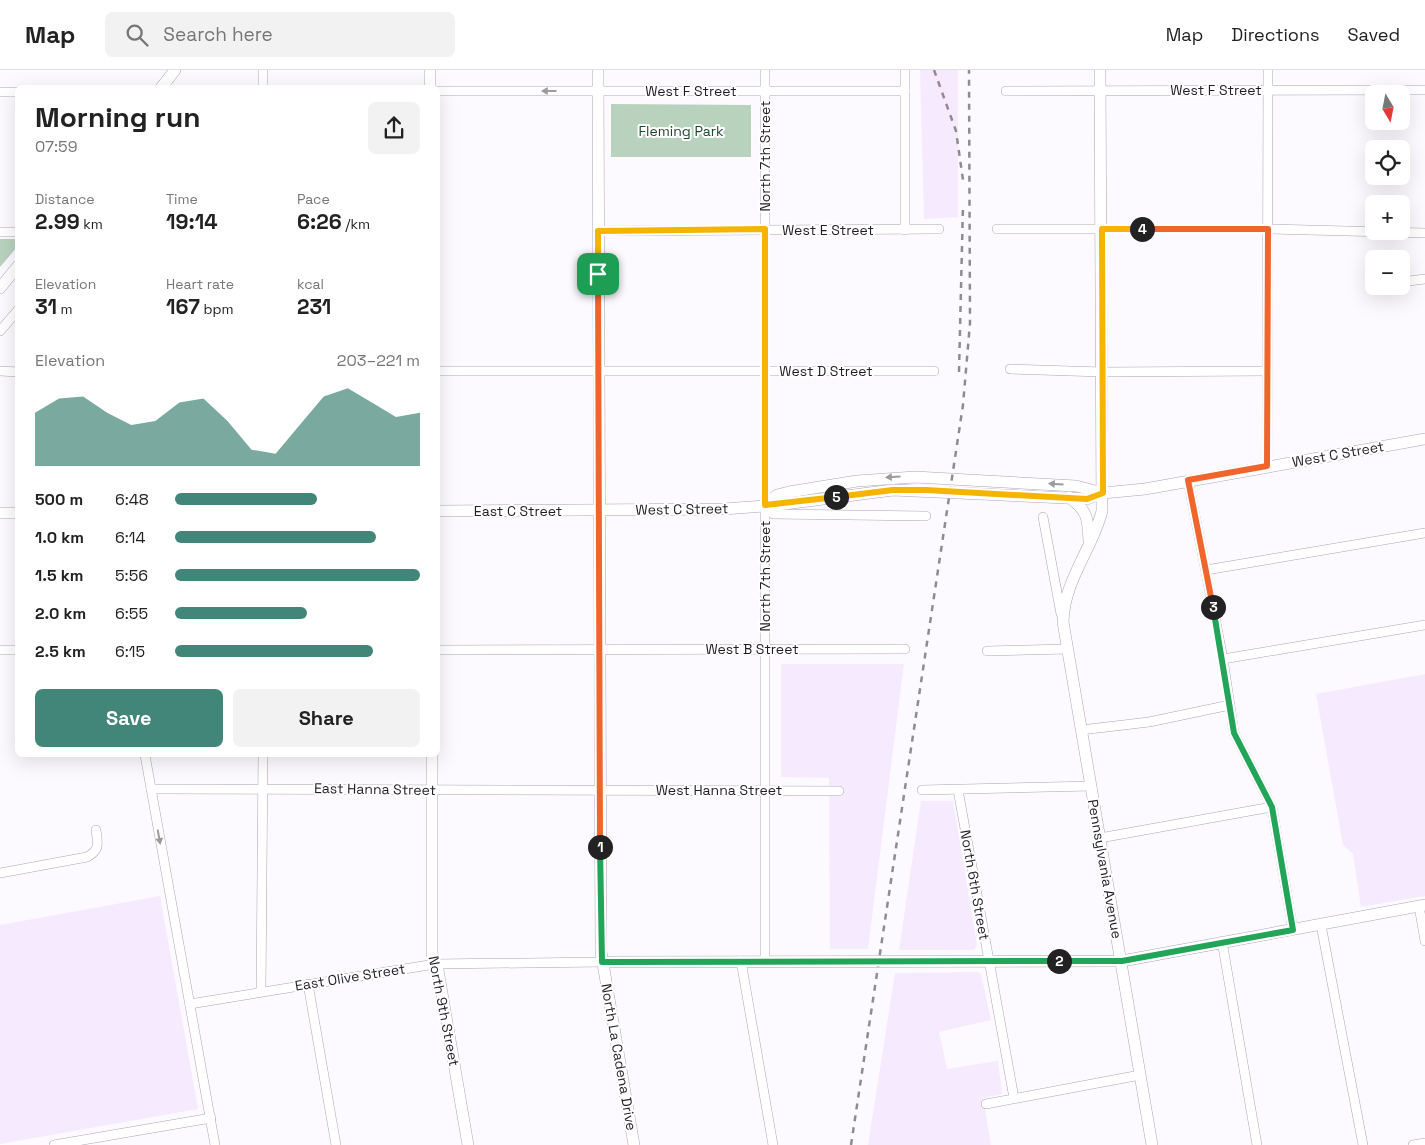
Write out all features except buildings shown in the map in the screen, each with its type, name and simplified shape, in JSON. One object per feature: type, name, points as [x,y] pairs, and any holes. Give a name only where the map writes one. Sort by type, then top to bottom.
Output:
[{"type":"street","points":[[163,85],[175,70]]},
{"type":"street","points":[[263,70],[263,85]]},
{"type":"street","points":[[430,70],[430,85]]},
{"type":"street","name":"North La Cadena Drive","points":[[598,70],[599,789],[602,962],[634,1145]]},
{"type":"street","name":"North 7th Street","points":[[765,70],[765,962]]},
{"type":"street","points":[[905,70],[905,230]]},
{"type":"street","name":"Pennsylvania Avenue","points":[[1063,622],[1065,598],[1071,580],[1099,523],[1103,493],[1100,70]]},
{"type":"street","points":[[1267,466],[1268,70]]},
{"type":"street","name":"West F Street","points":[[1006,91],[1425,90]]},
{"type":"street","name":"West F Street","points":[[440,91],[905,91]]},
{"type":"street","points":[[0,92],[15,92]]},
{"type":"street","name":"West E Street","points":[[598,231],[939,229]]},
{"type":"street","points":[[998,229],[1268,229],[1425,232]]},
{"type":"street","points":[[0,232],[15,232]]},
{"type":"street","points":[[0,288],[15,270]]},
{"type":"street","points":[[1410,281],[1425,279]]},
{"type":"street","points":[[0,331],[15,314]]},
{"type":"street","points":[[1010,368],[1102,372],[1267,371]]},
{"type":"street","name":"West D Street","points":[[440,371],[934,372]]},
{"type":"street","points":[[0,372],[15,372]]},
{"type":"street","name":"West C Street","points":[[599,510],[708,510],[786,504],[893,490],[1087,499],[1103,493],[1425,439]]},
{"type":"street","name":"West C Street","points":[[765,505],[777,494],[857,481],[915,476],[1076,486],[1103,493]]},
{"type":"street","points":[[1188,480],[1223,660],[1234,733],[1272,807],[1293,930]]},
{"type":"street","points":[[1069,498],[1082,506],[1087,516],[1089,542]]},
{"type":"street","points":[[765,505],[773,514],[926,516]]},
{"type":"street","name":"East C Street","points":[[440,511],[599,510]]},
{"type":"street","points":[[0,513],[15,513]]},
{"type":"street","name":"Pennsylvania Avenue","points":[[1043,517],[1068,649],[1080,730],[1122,961],[1152,1145]]},
{"type":"street","points":[[1206,570],[1425,533]]},
{"type":"street","points":[[1223,660],[1425,625]]},
{"type":"street","name":"West B Street","points":[[440,650],[905,649]]},
{"type":"street","points":[[987,651],[1068,649]]},
{"type":"street","points":[[0,650],[15,650]]},
{"type":"street","points":[[1080,730],[1149,722],[1230,705]]},
{"type":"street","points":[[145,757],[216,1145]]},
{"type":"street","points":[[261,991],[263,757]]},
{"type":"street","name":"North 9th Street","points":[[432,757],[432,954],[468,1145]]},
{"type":"street","points":[[922,790],[1091,786]]},
{"type":"street","name":"East Hanna Street","points":[[151,789],[263,788],[432,791],[599,789]]},
{"type":"street","name":"West Hanna Street","points":[[599,789],[839,791]]},
{"type":"street","name":"North 6th Street","points":[[958,790],[1014,1098]]},
{"type":"street","points":[[1100,838],[1272,807]]},
{"type":"street","points":[[0,873],[87,857],[96,852],[98,847],[96,830]]},
{"type":"street","points":[[602,962],[1122,961],[1222,941],[1422,906],[1425,942]]},
{"type":"street","points":[[1321,925],[1363,1145]]},
{"type":"street","points":[[1222,941],[1258,1145]]},
{"type":"street","points":[[741,961],[773,1145]]},
{"type":"street","name":"East Olive Street","points":[[190,1004],[435,964],[602,962]]},
{"type":"street","points":[[308,984],[336,1145]]},
{"type":"street","points":[[986,1104],[1140,1075]]},
{"type":"street","points":[[54,1145],[95,1141],[211,1118]]},
{"type":"street","points":[[1413,1145],[1425,1143]]},
{"type":"shaded area","points":[[920,70],[958,70],[958,217],[924,219]]},
{"type":"shaded area","points":[[781,664],[904,664],[868,949],[830,949],[829,778],[781,777]]},
{"type":"shaded area","points":[[1425,674],[1425,896],[1361,907],[1353,854],[1343,845],[1316,694]]},
{"type":"shaded area","points":[[921,801],[953,801],[977,945],[974,950],[899,950]]},
{"type":"shaded area","points":[[160,896],[198,1109],[0,1144],[0,925]]},
{"type":"shaded area","points":[[977,972],[981,974],[991,1020],[939,1032],[947,1069],[998,1061],[1002,1094],[983,1098],[991,1145],[868,1145],[895,973]]},
{"type":"green space","name":"Fleming Park","points":[[611,104],[751,105],[751,157],[611,157]]},
{"type":"green space","points":[[0,239],[15,239],[15,250],[0,267]]},
{"type":"railway","points":[[934,70],[956,131],[963,180]]},
{"type":"railway","points":[[851,1145],[963,405],[970,323],[969,70]]},
{"type":"railway","points":[[959,372],[963,205]]},
{"type":"route","points":[[765,229],[765,505],[893,490],[926,490],[1087,499],[1103,493],[1102,229],[1268,229],[1266,299],[1267,466],[1188,480],[1223,660],[1234,733],[1272,807],[1293,930],[1222,941],[1122,961],[602,962],[599,789],[598,274],[598,231],[765,229]]}]
